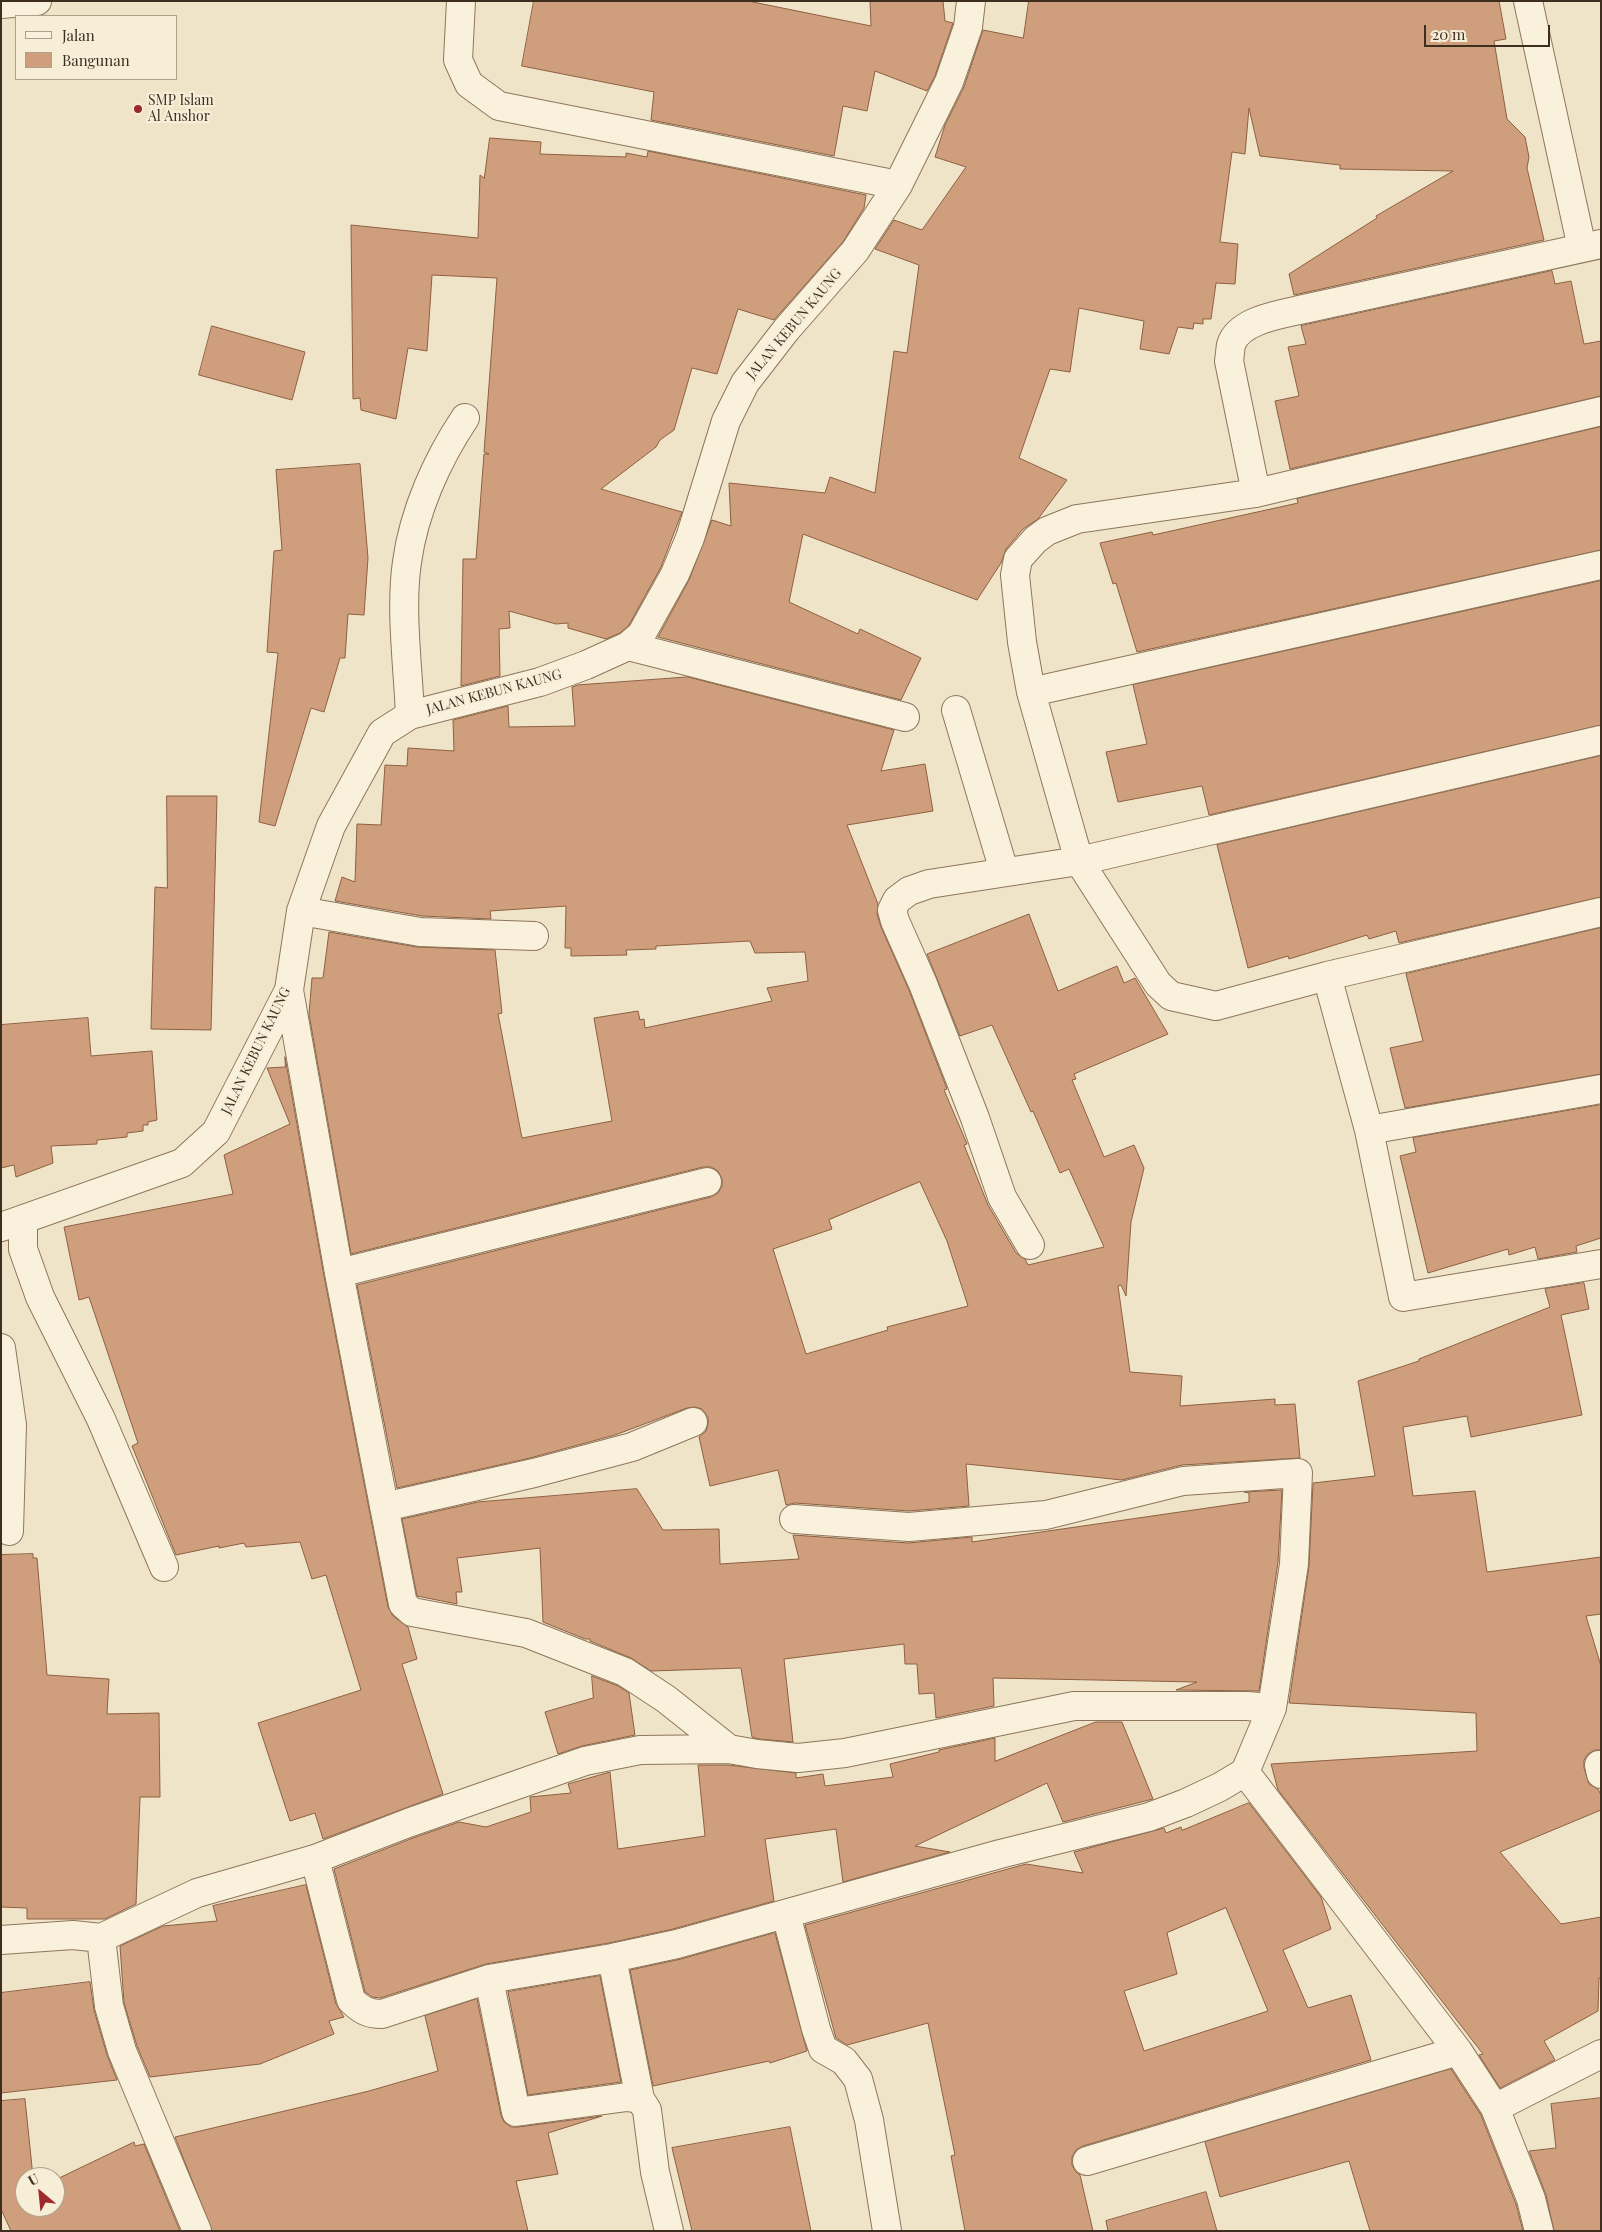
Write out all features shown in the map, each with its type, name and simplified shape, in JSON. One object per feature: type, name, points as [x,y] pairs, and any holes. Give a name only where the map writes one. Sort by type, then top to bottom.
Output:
[{"type":"street","points":[[1,4],[37,1]]},
{"type":"street","points":[[461,1],[458,60],[469,84],[500,106],[898,185]]},
{"type":"street","name":"JALAN KEBUN KAUNG","points":[[12,1223],[182,1163],[216,1132],[289,990],[301,911],[331,826],[382,733],[410,715],[540,682],[628,646],[641,635],[675,574],[690,538],[726,421],[745,383],[786,330],[855,251],[898,185],[949,82],[968,27],[971,1]]},
{"type":"street","points":[[1256,493],[1229,361],[1232,343],[1243,329],[1260,320],[1295,311],[1591,246],[1528,1]]},
{"type":"street","points":[[1601,411],[1256,493],[1078,519],[1047,531],[1035,540],[1018,559],[1015,575],[1022,642],[1031,692],[1080,861],[1158,984],[1171,996],[1216,1006],[1326,976],[1601,912]]},
{"type":"street","points":[[410,715],[404,592],[407,561],[431,479],[448,444],[465,418]]},
{"type":"street","points":[[1031,692],[1601,564]]},
{"type":"street","points":[[628,646],[905,718]]},
{"type":"street","points":[[956,710],[1004,871]]},
{"type":"street","points":[[1030,1245],[1002,1197],[976,1118],[923,984],[895,921],[892,910],[897,900],[909,891],[930,884],[1004,871],[1080,861],[1601,740]]},
{"type":"street","points":[[301,911],[420,932],[534,936]]},
{"type":"street","points":[[1326,976],[1369,1130],[1403,1297],[1601,1264]]},
{"type":"street","points":[[289,990],[340,1273],[403,1604],[412,1612],[526,1633],[625,1672],[666,1699],[729,1748]]},
{"type":"street","points":[[1369,1130],[1601,1089]]},
{"type":"street","points":[[340,1273],[707,1182]]},
{"type":"street","points":[[12,1223],[40,1297],[100,1419],[164,1568]]},
{"type":"street","points":[[1,1348],[12,1425],[9,1531]]},
{"type":"street","points":[[384,1507],[534,1473],[632,1447],[693,1422]]},
{"type":"street","points":[[315,1859],[351,2000],[360,2009],[370,2014],[382,2014],[489,1978],[612,1958],[677,1944],[990,1857],[1149,1817],[1186,1803],[1245,1772],[1272,1708],[1294,1564],[1298,1473],[1183,1480],[1046,1515],[909,1527],[794,1519]]},
{"type":"street","points":[[1,1940],[73,1935],[101,1938],[197,1893],[315,1859],[408,1822],[585,1762],[640,1750],[729,1748],[757,1754],[798,1758],[844,1753],[1074,1706],[1247,1706],[1272,1708]]},
{"type":"street","points":[[1245,1772],[1458,2051],[1495,2108],[1531,2199],[1539,2231]]},
{"type":"street","points":[[786,1914],[823,2049],[844,2061],[858,2079],[869,2120],[887,2231]]},
{"type":"street","points":[[101,1938],[109,2006],[122,2051],[197,2231]]},
{"type":"street","points":[[612,1958],[640,2098],[646,2110],[655,2172],[669,2231]]},
{"type":"street","points":[[489,1978],[516,2112],[627,2097],[640,2098]]},
{"type":"street","points":[[1087,2161],[1458,2051]]},
{"type":"street","points":[[1495,2108],[1601,2054]]},
{"type":"building","points":[[534,1],[748,1],[871,26],[870,1],[943,1],[945,21],[953,23],[935,76],[927,91],[875,71],[867,111],[843,106],[834,156],[651,120],[654,92],[522,66]]},
{"type":"building","points":[[1029,1],[1499,1],[1506,39],[1494,41],[1507,119],[1525,137],[1529,157],[1527,168],[1544,240],[1294,295],[1289,274],[1377,218],[1376,216],[1453,171],[1340,169],[1340,165],[1260,156],[1249,108],[1245,154],[1232,152],[1220,242],[1238,244],[1235,284],[1216,283],[1211,319],[1203,319],[1203,324],[1194,323],[1193,329],[1178,327],[1169,354],[1140,349],[1144,321],[1079,308],[1070,372],[1050,369],[1019,458],[1067,480],[1038,519],[1023,529],[1006,549],[1001,563],[977,600],[803,534],[789,602],[858,634],[860,629],[921,658],[901,700],[658,637],[689,580],[712,520],[731,526],[729,483],[825,493],[830,477],[875,493],[894,351],[907,353],[919,265],[875,249],[894,220],[922,230],[966,167],[935,157],[945,125],[964,87],[983,30],[1023,38]]},
{"type":"building","points":[[490,138],[541,142],[540,154],[626,157],[626,153],[647,157],[648,151],[866,195],[864,208],[843,242],[774,320],[738,309],[717,374],[692,368],[674,430],[660,440],[656,447],[601,489],[682,512],[661,567],[629,625],[620,633],[606,639],[568,628],[568,623],[556,624],[509,611],[510,628],[499,629],[500,676],[461,686],[463,559],[476,559],[484,454],[489,454],[484,452],[497,278],[432,275],[427,351],[408,348],[396,419],[361,410],[360,398],[353,399],[351,225],[478,238],[480,175],[484,178]]},
{"type":"building","points":[[1552,271],[1555,284],[1571,281],[1584,344],[1601,341],[1601,396],[1290,469],[1275,401],[1299,396],[1288,347],[1306,344],[1301,326]]},
{"type":"building","points":[[212,326],[305,352],[292,400],[199,375]]},
{"type":"building","points":[[1601,427],[1601,550],[1137,652],[1116,583],[1113,584],[1100,543],[1152,532],[1153,535],[1298,503],[1297,499]]},
{"type":"building","points":[[360,464],[368,558],[364,615],[348,614],[345,658],[340,658],[324,712],[311,708],[275,826],[259,822],[278,653],[267,652],[274,551],[282,550],[276,470]]},
{"type":"building","points":[[1601,581],[1601,725],[1209,815],[1202,786],[1118,802],[1106,752],[1147,744],[1133,685]]},
{"type":"building","points":[[688,677],[894,730],[881,771],[925,764],[933,811],[847,825],[878,904],[877,914],[881,927],[909,990],[947,1089],[944,1090],[967,1144],[964,1145],[988,1205],[1016,1253],[1025,1259],[1028,1265],[1104,1247],[1069,1169],[1060,1173],[992,1025],[960,1036],[927,954],[1029,914],[1058,991],[1117,966],[1124,983],[1135,978],[1168,1034],[1074,1074],[1076,1079],[1072,1080],[1104,1157],[1134,1145],[1144,1168],[1131,1222],[1126,1296],[1121,1285],[1118,1286],[1130,1372],[1182,1376],[1180,1406],[1275,1399],[1275,1405],[1295,1404],[1300,1458],[1182,1465],[1122,1480],[966,1464],[969,1506],[909,1511],[795,1503],[786,1505],[778,1470],[710,1486],[699,1437],[706,1431],[708,1417],[702,1409],[695,1407],[687,1408],[615,1435],[530,1458],[397,1488],[357,1285],[711,1197],[718,1193],[722,1186],[722,1179],[718,1171],[711,1167],[703,1167],[351,1254],[309,1014],[312,978],[323,978],[329,932],[417,947],[495,950],[502,1013],[498,1014],[522,1138],[612,1121],[594,1018],[638,1011],[640,1020],[644,1019],[645,1028],[772,1001],[767,988],[808,981],[805,952],[755,953],[750,941],[656,946],[656,949],[626,950],[627,955],[571,956],[571,948],[565,948],[566,906],[490,911],[491,919],[422,916],[335,901],[342,877],[355,882],[357,824],[381,825],[385,765],[407,766],[408,748],[454,751],[453,720],[508,706],[509,727],[575,726],[572,687]],"holes":[[[920,1182],[947,1241],[968,1306],[887,1327],[888,1330],[806,1354],[773,1249],[832,1229],[829,1220]]]},
{"type":"building","points":[[1601,756],[1601,897],[1399,943],[1396,931],[1369,939],[1367,935],[1289,959],[1288,956],[1248,968],[1217,845]]},
{"type":"building","points":[[167,796],[217,796],[211,1030],[151,1029],[155,887],[167,888]]},
{"type":"building","points":[[1601,928],[1601,1074],[1405,1108],[1390,1048],[1423,1041],[1406,974]]},
{"type":"building","points":[[88,1018],[91,1056],[152,1051],[157,1120],[148,1122],[148,1125],[143,1125],[143,1131],[127,1133],[127,1137],[97,1140],[97,1144],[51,1146],[53,1163],[16,1177],[14,1165],[1,1168],[1,1025]]},
{"type":"building","points":[[285,1057],[324,1276],[388,1607],[393,1616],[408,1627],[417,1659],[402,1664],[443,1794],[323,1839],[315,1813],[290,1821],[258,1723],[361,1690],[326,1575],[312,1579],[300,1542],[246,1547],[244,1543],[176,1555],[132,1446],[138,1443],[89,1297],[79,1300],[64,1227],[233,1194],[224,1155],[290,1124],[267,1068],[285,1067]]},
{"type":"building","points":[[1601,1105],[1601,1238],[1576,1246],[1577,1252],[1538,1259],[1535,1247],[1509,1255],[1508,1249],[1428,1273],[1400,1156],[1416,1152],[1413,1138]]},
{"type":"building","points":[[1584,1283],[1589,1309],[1561,1315],[1582,1415],[1471,1437],[1467,1416],[1403,1427],[1413,1496],[1475,1491],[1487,1572],[1601,1557],[1601,1614],[1586,1616],[1601,1666],[1601,1750],[1595,1750],[1588,1754],[1584,1760],[1584,1768],[1589,1784],[1598,1789],[1601,1795],[1601,1810],[1500,1852],[1561,1924],[1601,1917],[1601,1978],[1599,1978],[1598,2011],[1544,2041],[1555,2060],[1500,2088],[1479,2055],[1483,2054],[1278,1790],[1271,1764],[1477,1751],[1476,1713],[1289,1703],[1309,1566],[1313,1483],[1375,1476],[1358,1381],[1419,1361],[1419,1359],[1550,1307],[1545,1289]]},
{"type":"building","points":[[637,1489],[663,1530],[719,1529],[720,1564],[799,1559],[793,1535],[908,1543],[972,1537],[972,1542],[1249,1502],[1249,1493],[1244,1492],[1282,1490],[1278,1562],[1259,1691],[1176,1690],[1197,1682],[993,1678],[994,1706],[936,1718],[934,1693],[919,1694],[917,1664],[905,1664],[904,1644],[784,1659],[793,1742],[759,1739],[752,1737],[741,1668],[651,1671],[631,1658],[590,1641],[590,1639],[585,1639],[543,1622],[540,1548],[457,1558],[462,1592],[456,1592],[457,1604],[417,1596],[402,1519],[478,1502]]},
{"type":"building","points":[[33,1554],[33,1558],[37,1558],[47,1675],[109,1679],[107,1714],[159,1713],[160,1797],[140,1797],[136,1904],[105,1919],[27,1919],[27,1908],[1,1907],[1,1555]]},
{"type":"building","points":[[592,1676],[618,1686],[629,1693],[635,1735],[582,1746],[558,1754],[545,1712],[593,1698]]},
{"type":"building","points":[[1096,1722],[1122,1722],[1153,1799],[1063,1822],[1047,1783],[915,1846],[950,1852],[843,1882],[836,1829],[765,1839],[774,1901],[673,1929],[609,1943],[486,1964],[380,1998],[372,1997],[365,1992],[334,1869],[413,1838],[459,1822],[486,1827],[531,1812],[530,1797],[571,1793],[568,1784],[610,1772],[618,1849],[705,1836],[698,1765],[728,1765],[796,1773],[796,1778],[823,1774],[825,1786],[893,1777],[890,1764],[939,1752],[939,1750],[995,1738],[995,1761]]},
{"type":"building","points":[[1249,1803],[1321,1897],[1331,1929],[1283,1950],[1308,2008],[1351,1995],[1371,2060],[1083,2146],[1076,2150],[1072,2157],[1072,2165],[1080,2175],[1093,2231],[965,2231],[951,2156],[955,2155],[928,2023],[847,2045],[836,2038],[805,1925],[1026,1864],[1083,1873],[1074,1852],[1164,1828],[1166,1833],[1181,1827],[1182,1830]],"holes":[[[1226,1908],[1268,2011],[1144,2051],[1124,1991],[1177,1974],[1167,1933]]]},
{"type":"building","points":[[306,1885],[336,2004],[344,2017],[329,2021],[334,2034],[260,2064],[150,2077],[137,2046],[124,2003],[120,1946],[163,1926],[217,1921],[213,1906]]},
{"type":"building","points":[[775,1933],[807,2051],[770,2063],[769,2061],[653,2086],[630,1970],[681,1959]]},
{"type":"building","points":[[600,1976],[621,2082],[528,2095],[508,1992]]},
{"type":"building","points":[[90,1982],[94,2010],[107,2055],[117,2080],[1,2093],[1,1993]]},
{"type":"building","points":[[477,1999],[504,2122],[511,2127],[518,2127],[602,2116],[548,2133],[558,2174],[516,2181],[528,2231],[212,2231],[175,2137],[369,2091],[438,2071],[425,2016]]},
{"type":"building","points":[[1451,2069],[1481,2115],[1516,2204],[1523,2231],[1370,2231],[1349,2161],[1220,2197],[1205,2142]]},
{"type":"building","points":[[1601,2098],[1601,2231],[1554,2231],[1546,2195],[1529,2151],[1556,2148],[1551,2104]]},
{"type":"building","points":[[25,2099],[32,2167],[15,2167],[15,2217],[65,2217],[65,2175],[134,2142],[135,2146],[144,2144],[180,2231],[11,2231],[1,2209],[1,2101]]},
{"type":"building","points":[[790,2127],[811,2231],[692,2231],[672,2148]]},
{"type":"building","points":[[1206,2192],[1217,2231],[1108,2231],[1106,2221]]},
{"type":"place","name":"SMP Islam Al Anshor","points":[[138,109]]}]
